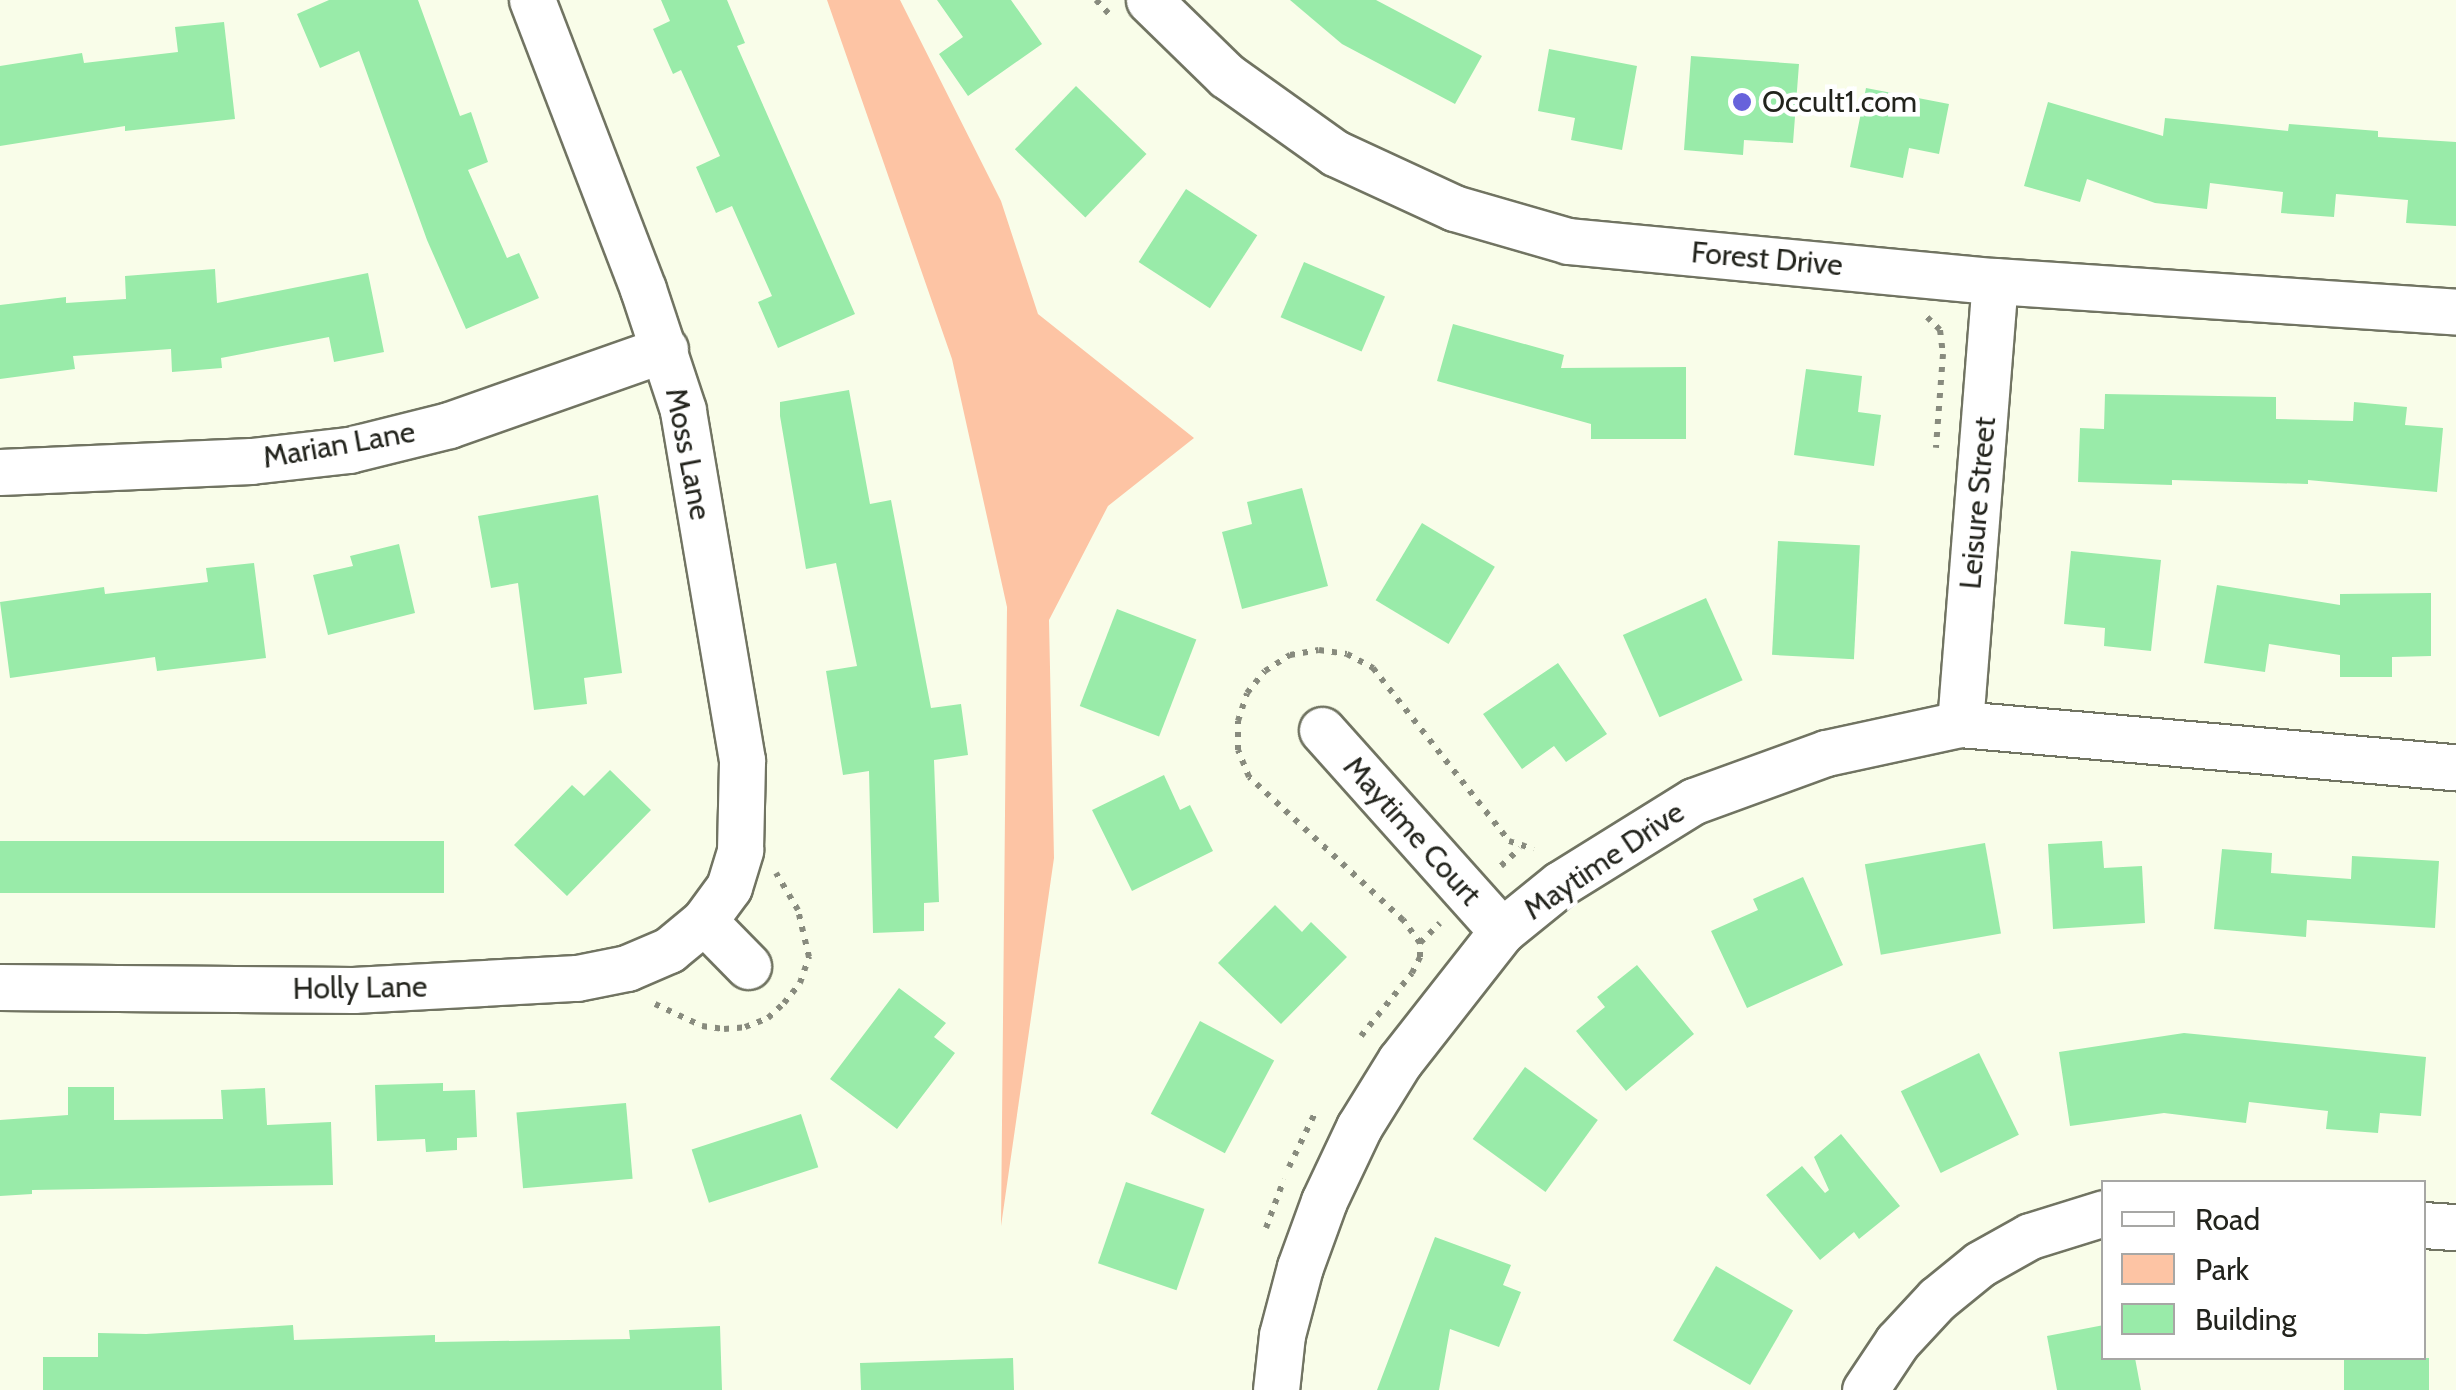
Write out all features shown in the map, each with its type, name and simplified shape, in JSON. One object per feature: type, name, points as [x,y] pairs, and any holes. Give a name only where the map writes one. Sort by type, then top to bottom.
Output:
[{"type":"street","name":"Moss Lane","points":[[532,0],[665,349],[683,410],[742,760],[740,850],[729,886],[704,921]]},
{"type":"street","name":"Forest Drive","points":[[1133,12],[1336,153],[1454,208],[1568,241],[1995,280],[2456,312]]},
{"type":"street","name":"Leisure Street","points":[[1960,724],[1995,280]]},
{"type":"street","name":"Marian Lane","points":[[0,472],[252,461],[349,450],[449,425],[665,349]]},
{"type":"street","name":"Maytime Drive","points":[[1276,1390],[1282,1335],[1300,1267],[1359,1126],[1400,1061],[1502,931],[1592,862],[1694,801],[1826,753],[1960,724],[2456,766]]},
{"type":"street","name":"Maytime Court","points":[[1322,730],[1502,931]]},
{"type":"street","points":[[704,921],[748,966]]},
{"type":"street","name":"Holly Lane","points":[[0,986],[354,990],[577,978],[626,968],[655,956],[704,921]]},
{"type":"street","points":[[1866,1390],[1898,1342],[1937,1299],[1980,1264],[2030,1236],[2101,1214]]},
{"type":"street","points":[[2426,1225],[2456,1227]]},
{"type":"path","points":[[1096,0],[1133,12]]},
{"type":"path","points":[[1917,312],[1940,330],[1935,452]]},
{"type":"path","points":[[1358,1042],[1412,973],[1420,958],[1420,943],[1403,920],[1249,777],[1238,750],[1238,721],[1247,694],[1266,671],[1290,655],[1319,650],[1348,654],[1373,668],[1509,841],[1532,850],[1546,846]]},
{"type":"path","points":[[644,1004],[659,1004],[702,1026],[724,1029],[745,1027],[768,1018],[784,1003],[800,983],[809,957],[798,910],[777,878],[774,860]]},
{"type":"path","points":[[1263,1237],[1272,1204],[1320,1104]]},
{"type":"green space","points":[[827,0],[900,0],[1001,201],[1038,314],[1194,438],[1108,506],[1049,620],[1054,858],[1001,1226],[1007,607],[952,359]]},
{"type":"building","points":[[329,0],[418,0],[460,116],[471,112],[488,162],[468,170],[507,258],[519,253],[539,298],[466,329],[427,240],[359,51],[320,68],[297,14]]},
{"type":"building","points":[[661,0],[727,0],[745,43],[737,46],[855,314],[778,348],[758,302],[772,296],[732,206],[716,213],[696,167],[720,156],[681,70],[673,74],[653,29],[670,21]]},
{"type":"building","points":[[937,0],[1011,0],[1042,44],[968,96],[939,54],[963,37]]},
{"type":"building","points":[[1290,0],[1376,0],[1482,56],[1455,104],[1342,44]]},
{"type":"building","points":[[224,22],[235,119],[125,131],[125,126],[0,146],[0,66],[82,53],[84,63],[178,52],[175,27]]},
{"type":"building","points":[[1549,49],[1637,66],[1622,150],[1571,140],[1575,118],[1538,111]]},
{"type":"building","name":"Occult1.com","points":[[1691,56],[1799,64],[1793,143],[1744,140],[1743,155],[1684,150]]},
{"type":"building","points":[[1076,86],[1146,154],[1085,217],[1015,149]]},
{"type":"building","points":[[1866,88],[1949,104],[1939,154],[1909,148],[1903,178],[1850,167]]},
{"type":"building","points":[[2048,102],[2163,136],[2165,118],[2288,131],[2289,124],[2378,131],[2378,137],[2456,142],[2456,226],[2406,223],[2408,200],[2336,194],[2334,217],[2281,213],[2283,192],[2210,183],[2207,209],[2155,203],[2087,179],[2080,202],[2024,186]]},
{"type":"building","points":[[1186,189],[1257,235],[1210,308],[1139,262]]},
{"type":"building","points":[[1304,262],[1385,296],[1362,352],[1281,317]]},
{"type":"building","points":[[215,269],[217,303],[368,273],[384,352],[334,362],[329,337],[221,358],[222,368],[172,372],[171,349],[73,356],[75,369],[0,379],[0,305],[66,297],[66,303],[126,299],[125,276]]},
{"type":"building","points":[[1453,324],[1564,355],[1561,368],[1686,367],[1686,439],[1591,439],[1591,424],[1437,381]]},
{"type":"building","points":[[1806,369],[1862,376],[1858,412],[1881,415],[1874,466],[1794,455]]},
{"type":"building","points":[[849,390],[870,504],[891,500],[931,708],[961,704],[968,755],[934,760],[939,902],[924,903],[924,931],[873,933],[869,771],[843,775],[826,671],[857,666],[836,563],[806,569],[780,416],[780,402]]},
{"type":"building","points":[[2105,394],[2276,397],[2276,419],[2353,421],[2354,402],[2407,407],[2405,425],[2443,428],[2437,492],[2308,480],[2308,484],[2078,482],[2080,428],[2104,429]]},
{"type":"building","points":[[1302,488],[1328,586],[1242,609],[1222,532],[1252,524],[1247,502]]},
{"type":"building","points":[[598,495],[622,673],[584,678],[587,704],[534,710],[518,583],[491,588],[478,516]]},
{"type":"building","points":[[1422,523],[1495,567],[1449,644],[1376,600]]},
{"type":"building","points":[[1778,541],[1860,545],[1854,659],[1772,655]]},
{"type":"building","points":[[399,544],[415,613],[328,635],[313,575],[353,566],[350,556]]},
{"type":"building","points":[[2071,551],[2161,560],[2151,651],[2104,646],[2105,628],[2064,624]]},
{"type":"building","points":[[254,563],[266,658],[157,671],[155,657],[10,678],[0,602],[104,587],[105,594],[208,582],[206,568]]},
{"type":"building","points":[[2217,585],[2340,605],[2340,594],[2431,593],[2431,656],[2392,657],[2392,677],[2340,677],[2340,655],[2269,644],[2265,672],[2204,663]]},
{"type":"building","points":[[1706,598],[1743,680],[1659,717],[1623,635]]},
{"type":"building","points":[[1117,609],[1196,639],[1159,737],[1080,706]]},
{"type":"building","points":[[1558,663],[1607,734],[1566,762],[1554,746],[1522,769],[1483,714]]},
{"type":"building","points":[[610,770],[651,810],[567,896],[514,845],[572,785],[584,796]]},
{"type":"building","points":[[1164,775],[1180,810],[1190,805],[1213,851],[1132,891],[1092,810]]},
{"type":"building","points":[[0,841],[444,841],[444,893],[0,893]]},
{"type":"building","points":[[2102,841],[2104,868],[2142,866],[2145,923],[2053,929],[2048,844]]},
{"type":"building","points":[[1985,843],[2001,934],[1881,955],[1865,864]]},
{"type":"building","points":[[2222,849],[2272,853],[2271,873],[2351,879],[2352,856],[2439,861],[2435,928],[2307,920],[2306,937],[2214,929]]},
{"type":"building","points":[[1803,877],[1843,965],[1747,1008],[1711,931],[1758,910],[1753,899]]},
{"type":"building","points":[[1275,905],[1302,932],[1311,922],[1347,957],[1281,1024],[1218,963]]},
{"type":"building","points":[[1637,965],[1694,1034],[1626,1091],[1576,1031],[1605,1007],[1597,997]]},
{"type":"building","points":[[899,988],[946,1023],[934,1037],[955,1053],[897,1129],[830,1079]]},
{"type":"building","points":[[1200,1021],[1274,1060],[1225,1153],[1151,1114]]},
{"type":"building","points":[[2184,1033],[2426,1057],[2421,1116],[2380,1113],[2378,1133],[2326,1129],[2328,1111],[2249,1102],[2246,1123],[2164,1113],[2070,1126],[2059,1052]]},
{"type":"building","points":[[1979,1053],[2019,1135],[1941,1173],[1901,1091]]},
{"type":"building","points":[[1525,1067],[1598,1120],[1545,1192],[1473,1139]]},
{"type":"building","points":[[443,1083],[443,1091],[475,1090],[477,1137],[457,1138],[457,1150],[426,1152],[425,1139],[377,1141],[375,1085]]},
{"type":"building","points":[[68,1087],[114,1087],[114,1120],[223,1119],[221,1090],[265,1088],[267,1125],[331,1122],[333,1185],[32,1190],[32,1194],[0,1196],[0,1120],[68,1115]]},
{"type":"building","points":[[626,1103],[633,1179],[523,1188],[516,1113]]},
{"type":"building","points":[[801,1114],[818,1167],[709,1203],[692,1150]]},
{"type":"building","points":[[1841,1134],[1900,1206],[1859,1239],[1854,1232],[1820,1260],[1766,1195],[1802,1166],[1825,1193],[1829,1190],[1814,1157]]},
{"type":"building","points":[[1126,1182],[1204,1209],[1176,1290],[1098,1263]]},
{"type":"building","points":[[1435,1237],[1511,1265],[1503,1285],[1521,1292],[1499,1347],[1450,1329],[1439,1390],[1377,1390]]},
{"type":"building","points":[[1716,1266],[1793,1310],[1750,1385],[1673,1340]]},
{"type":"building","points":[[293,1325],[294,1340],[435,1335],[435,1342],[630,1339],[629,1330],[720,1326],[722,1390],[43,1390],[43,1357],[98,1357],[98,1333]]},
{"type":"building","points":[[2101,1326],[2101,1360],[2135,1360],[2141,1390],[2057,1390],[2047,1336]]},
{"type":"building","points":[[1013,1358],[1014,1390],[861,1390],[860,1363]]},
{"type":"building","points":[[2429,1358],[2429,1390],[2344,1390],[2344,1360]]},
{"type":"place","name":"Occult1.com","points":[[1742,102]]}]
